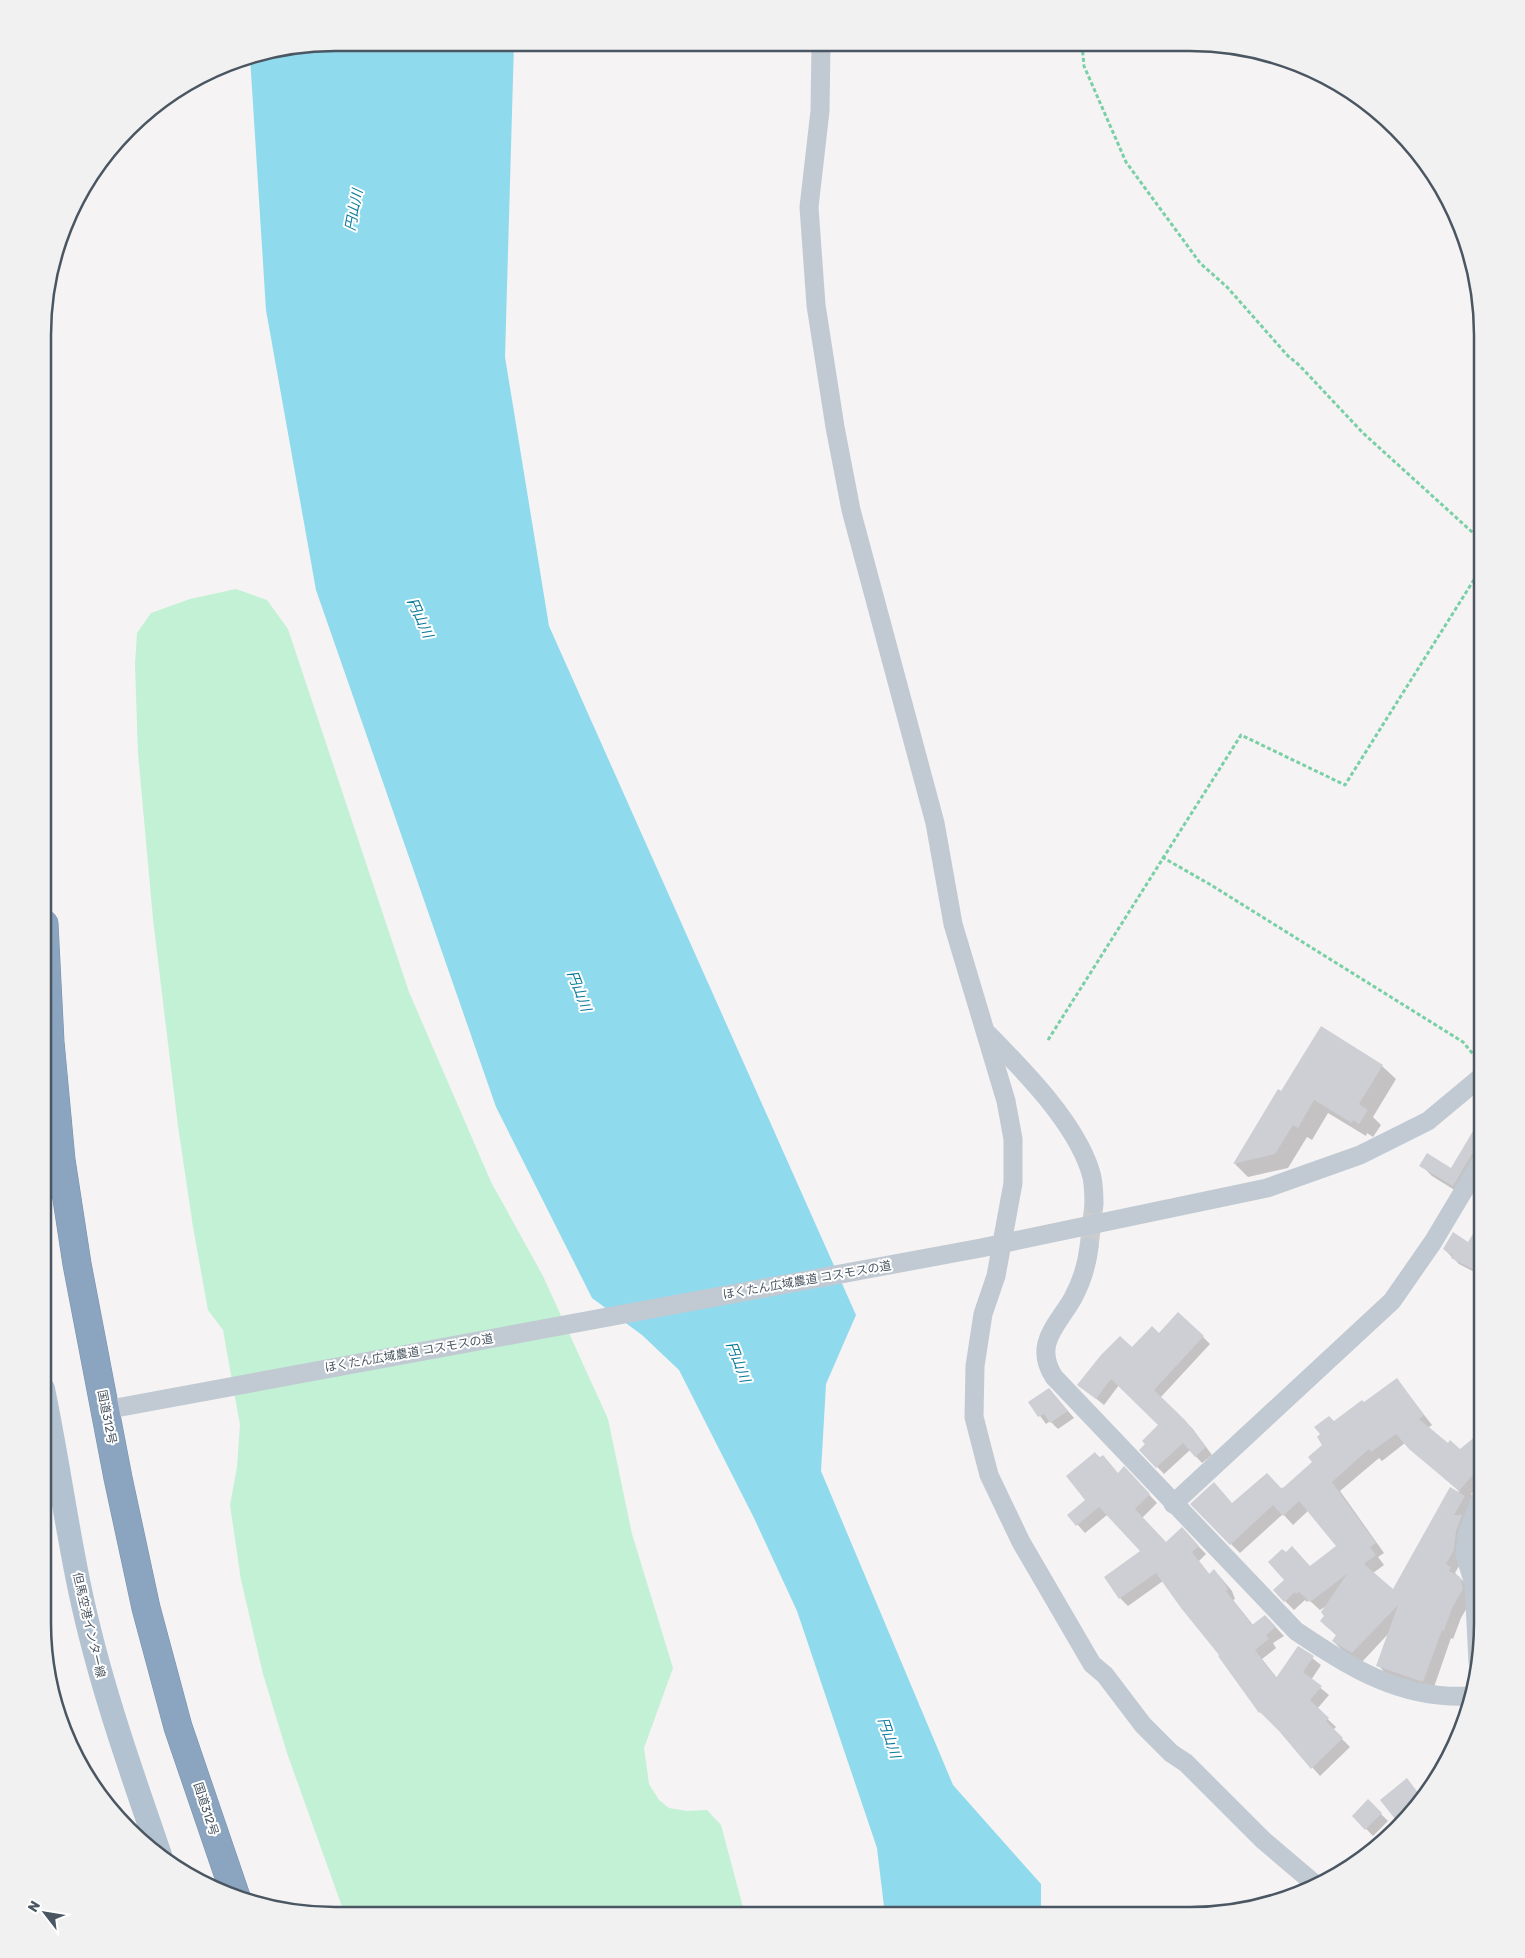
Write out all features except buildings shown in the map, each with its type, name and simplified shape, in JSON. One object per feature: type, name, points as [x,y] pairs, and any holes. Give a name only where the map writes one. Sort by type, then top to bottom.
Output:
[{"type":"highway","name":"国道312号","points":[[51,1053],[61,1160],[77,1264],[146,1608],[178,1727],[233,1887]]},
{"type":"main road","name":"但馬空港インター線","points":[[51,1425],[80,1590],[106,1697],[156,1842]]},
{"type":"street","points":[[821,51],[820,111],[810,207],[816,305],[835,427],[851,510],[935,823],[953,924],[970,988],[986,1032],[1006,1101],[1013,1139],[1013,1183],[996,1276],[982,1323],[975,1366],[974,1417],[989,1475],[1020,1542],[1092,1664],[1105,1676],[1143,1725],[1171,1753],[1186,1764],[1263,1840],[1310,1880]]},
{"type":"street","points":[[986,1032],[1043,1095],[1082,1148],[1091,1172],[1094,1204]]},
{"type":"street","name":"ほくたん広域農道 コスモスの道","points":[[105,1410],[981,1248],[1268,1188],[1360,1155],[1428,1121],[1474,1083]]},
{"type":"street","points":[[1173,1504],[1392,1301],[1432,1242],[1474,1173]]},
{"type":"street","points":[[1090,1247],[1083,1276],[1073,1298],[1048,1340],[1045,1353],[1047,1366],[1054,1377],[1296,1631],[1343,1663],[1390,1684],[1425,1693],[1464,1696]]},
{"type":"street","points":[[1474,1518],[1468,1535],[1465,1555],[1474,1584]]},
{"type":"path","points":[[1083,51],[1084,66],[1126,162],[1200,263],[1227,288],[1288,356],[1299,365],[1362,433],[1474,534]]},
{"type":"path","points":[[1048,1040],[1162,857],[1241,735],[1345,785],[1474,580]]},
{"type":"path","points":[[1162,857],[1211,885],[1463,1042],[1474,1055]]},
{"type":"green space","points":[[236,589],[267,600],[288,629],[409,992],[491,1182],[543,1276],[608,1419],[632,1534],[673,1668],[644,1748],[649,1784],[659,1800],[669,1808],[687,1811],[707,1810],[721,1825],[743,1907],[342,1907],[287,1753],[263,1674],[241,1580],[230,1505],[237,1467],[240,1425],[223,1330],[208,1310],[193,1227],[178,1126],[153,919],[138,753],[135,665],[137,633],[151,613],[190,599]]},
{"type":"water","name":"円山川","points":[[336,51],[514,51],[505,357],[549,626],[856,1315],[826,1384],[821,1471],[953,1785],[1041,1884],[1041,1907],[884,1907],[877,1848],[797,1611],[754,1518],[679,1370],[642,1335],[592,1298],[496,1107],[316,590],[266,310],[250,64],[299,54]]},
{"type":"tunnel","points":[[1089,1247],[1094,1204]]}]
